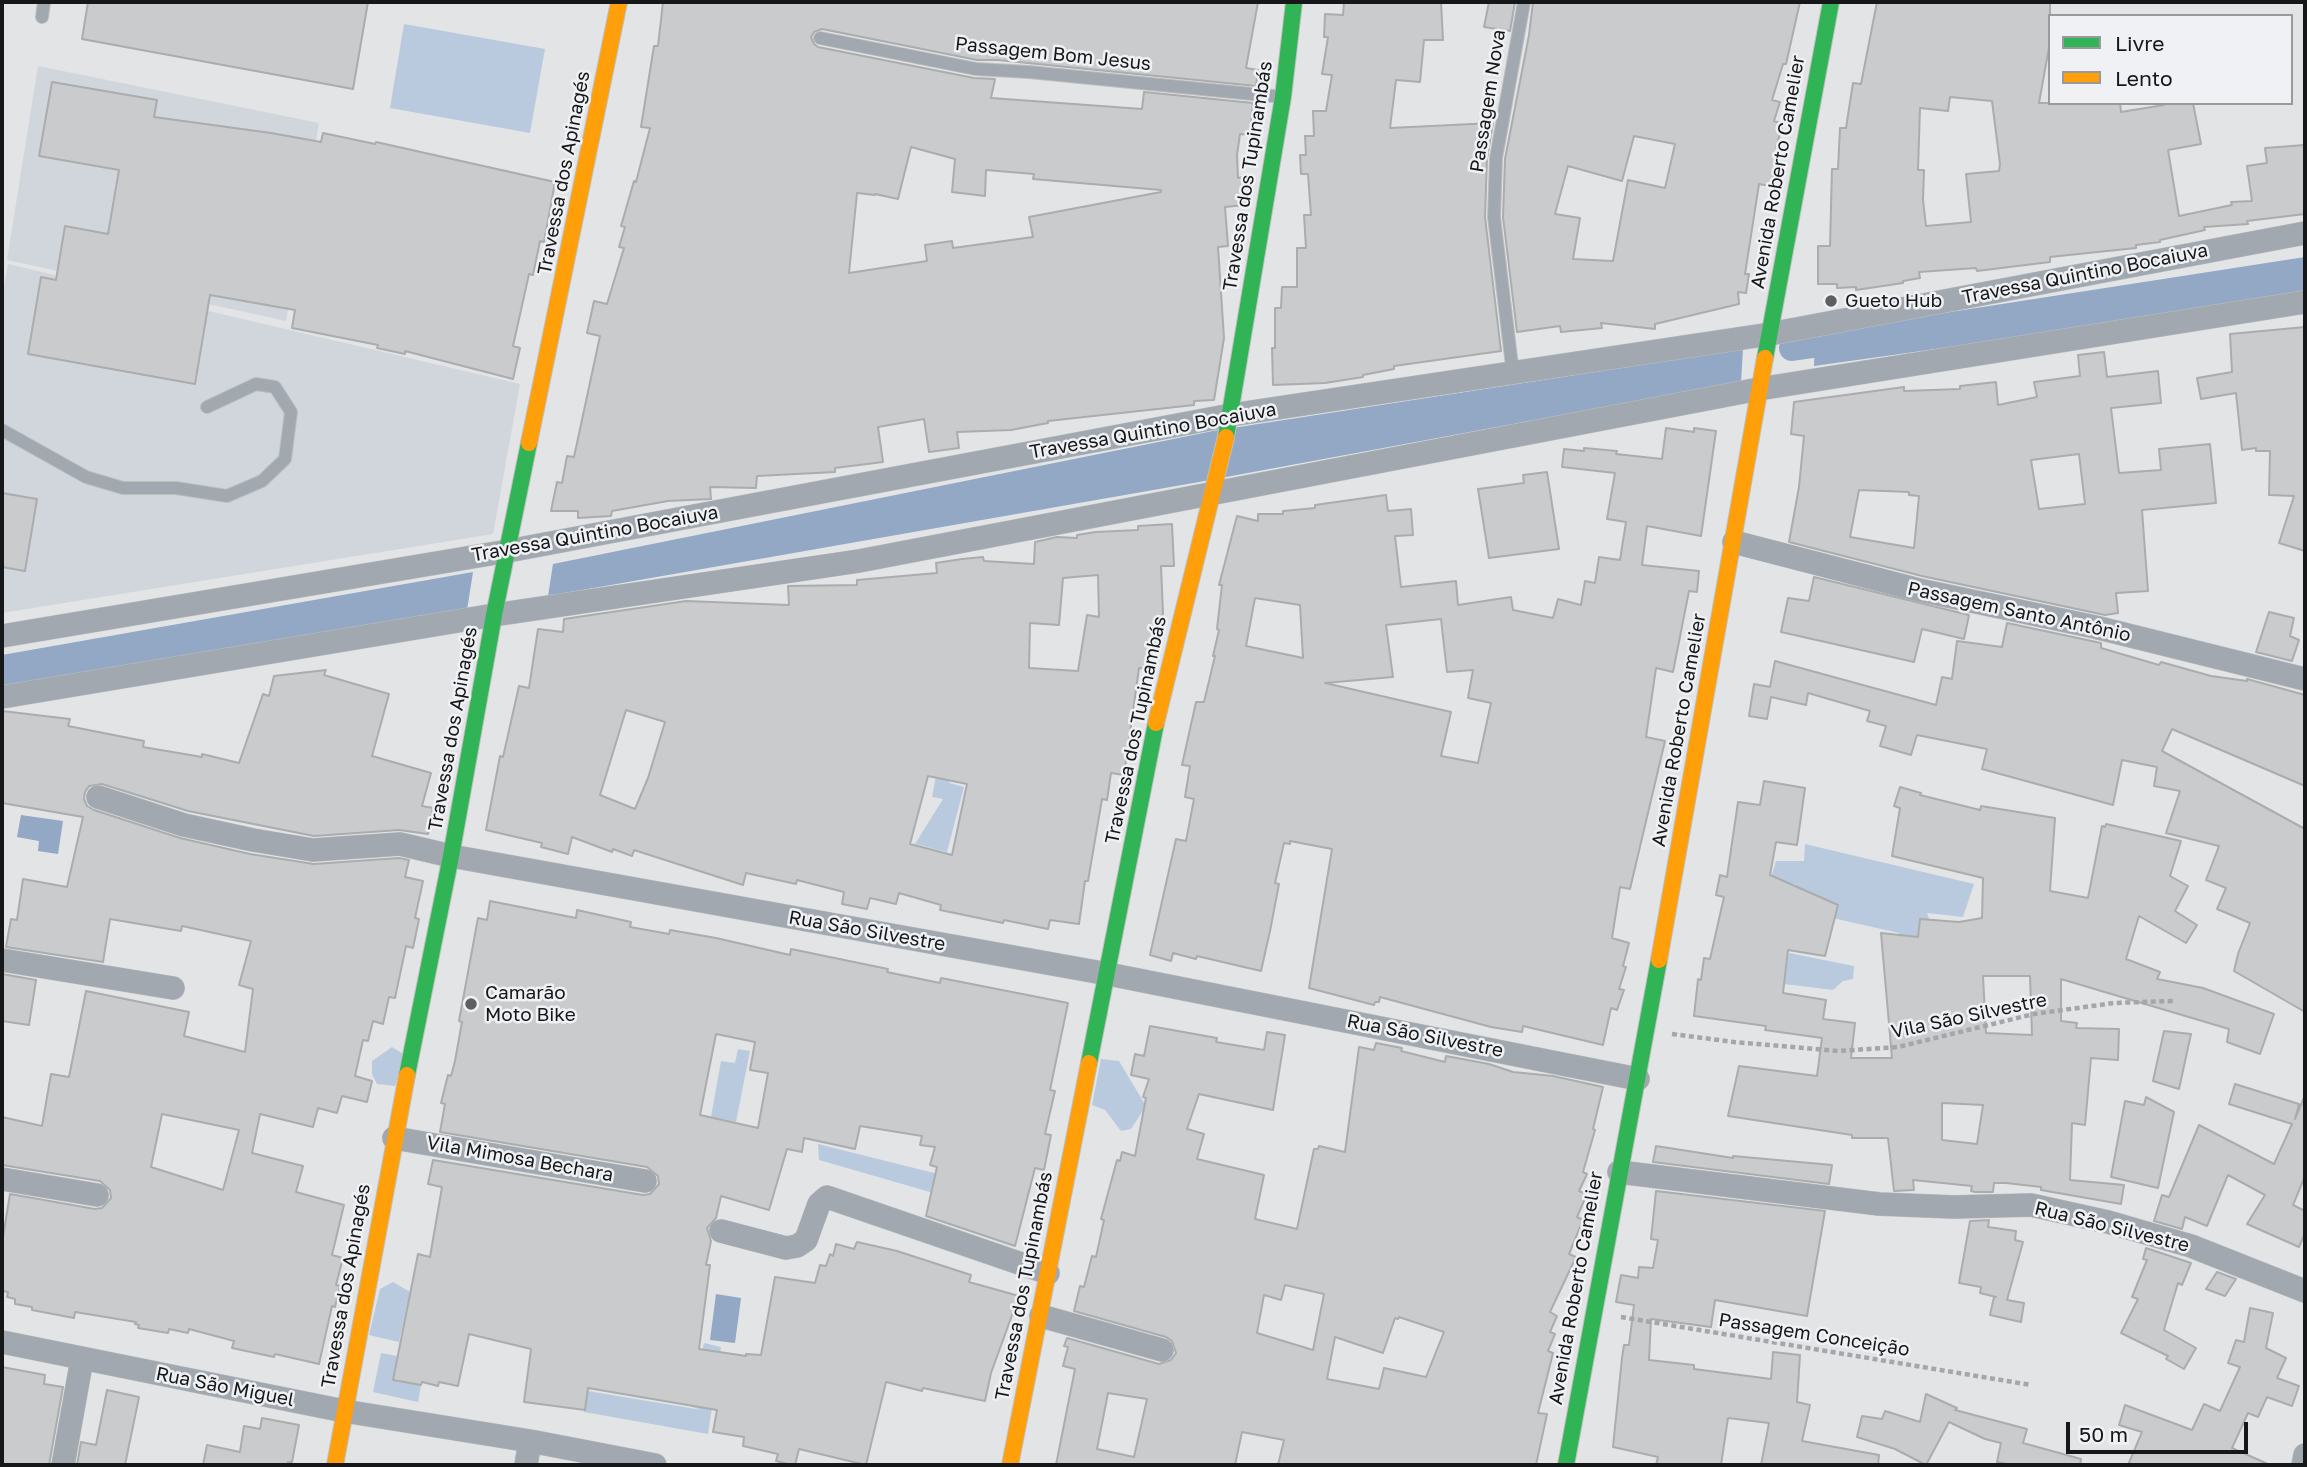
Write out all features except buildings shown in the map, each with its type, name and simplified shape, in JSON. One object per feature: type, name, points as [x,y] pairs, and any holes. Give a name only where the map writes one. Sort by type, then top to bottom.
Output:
[{"type":"street","name":"Travessa dos Apinagés","points":[[335,1465],[394,1138],[451,856],[494,615],[619,2]]},
{"type":"street","name":"Travessa dos Tupinambás","points":[[1010,1465],[1155,728],[1231,415],[1283,97],[1294,2]]},
{"type":"street","name":"Avenida Roberto Camelier","points":[[1566,1465],[1831,2]]},
{"type":"street","name":"Travessa Quintino Bocaiuva","points":[[2,636],[508,551],[1231,415],[1770,334],[2305,233]]},
{"type":"street","points":[[2,697],[494,615],[859,561],[1759,389],[2305,302]]},
{"type":"street","name":"Passagem Santo Antônio","points":[[1734,542],[1919,590],[2095,627],[2305,679]]},
{"type":"street","name":"Rua São Silvestre","points":[[98,797],[184,825],[253,840],[313,850],[400,844],[451,856],[1108,974],[1638,1079]]},
{"type":"street","points":[[2,960],[173,988]]},
{"type":"street","name":"Vila Mimosa Bechara","points":[[394,1138],[645,1181]]},
{"type":"street","name":"Rua São Silvestre","points":[[1619,1172],[1879,1204],[1954,1207],[2031,1205],[2108,1222],[2191,1246],[2305,1291]]},
{"type":"street","points":[[2,1180],[97,1195]]},
{"type":"street","points":[[721,1231],[786,1248],[797,1246],[806,1241],[820,1204],[827,1197],[1048,1273]]},
{"type":"street","points":[[1041,1316],[1162,1350]]},
{"type":"street","name":"Rua São Miguel","points":[[2,1342],[344,1411],[530,1441],[655,1465]]},
{"type":"street","points":[[63,1465],[82,1359]]},
{"type":"street","points":[[526,1465],[530,1441]]},
{"type":"street","points":[[2303,1465],[2305,1455]]},
{"type":"lane","points":[[42,17],[44,2]]},
{"type":"lane","name":"Passagem Nova","points":[[1513,374],[1494,217],[1496,158],[1524,2]]},
{"type":"lane","name":"Passagem Bom Jesus","points":[[820,38],[975,69],[1283,97]]},
{"type":"lane","points":[[2,430],[86,477],[123,488],[176,488],[227,496],[262,481],[285,459],[291,412],[275,387],[256,384],[207,407]]},
{"type":"path","name":"Vila São Silvestre","points":[[1646,1030],[1734,1042],[1839,1051],[1898,1048],[2034,1014],[2114,1003],[2173,1001]]},
{"type":"path","name":"Passagem Conceição","points":[[1593,1312],[2031,1385]]},
{"type":"shaded area","points":[[404,24],[545,49],[530,133],[390,108]]},
{"type":"shaded area","points":[[38,66],[319,123],[286,321],[7,260]]},
{"type":"shaded area","points":[[2305,257],[2305,291],[2065,331],[1814,366],[1815,333]]},
{"type":"shaded area","points":[[8,264],[520,384],[493,534],[2,613],[2,297]]},
{"type":"shaded area","points":[[1743,349],[1741,382],[1199,482],[548,596],[553,564],[1213,431]]},
{"type":"shaded area","points":[[473,572],[467,610],[2,688],[2,655]]},
{"type":"shaded area","points":[[939,761],[953,764],[949,783],[964,787],[947,852],[915,844],[943,799],[932,797]]},
{"type":"shaded area","points":[[21,815],[63,821],[58,854],[38,851],[39,841],[17,837]]},
{"type":"shaded area","points":[[1805,844],[1974,884],[1963,917],[1927,913],[1936,939],[1893,952],[1899,933],[1793,909],[1795,884],[1769,884],[1776,861],[1804,861]]},
{"type":"shaded area","points":[[1789,953],[1854,966],[1853,979],[1843,981],[1833,990],[1784,984]]},
{"type":"shaded area","points":[[392,1047],[405,1055],[395,1086],[377,1084],[372,1074],[372,1061]]},
{"type":"shaded area","points":[[738,1049],[750,1051],[736,1122],[711,1117],[721,1061],[735,1063]]},
{"type":"shaded area","points":[[1101,1059],[1119,1061],[1146,1106],[1131,1129],[1121,1131],[1105,1110],[1092,1105]]},
{"type":"shaded area","points":[[818,1144],[1026,1196],[951,1198],[819,1160]]},
{"type":"shaded area","points":[[393,1282],[410,1292],[399,1342],[369,1335],[380,1289]]},
{"type":"shaded area","points":[[716,1294],[741,1298],[735,1343],[710,1340]]},
{"type":"shaded area","points":[[704,1343],[721,1347],[708,1434],[584,1412],[588,1391],[702,1410],[689,1406]]},
{"type":"shaded area","points":[[381,1353],[397,1356],[393,1380],[421,1385],[418,1402],[373,1392]]},
{"type":"waterway","points":[[1792,348],[1849,340]]},
{"type":"traffic: fast","points":[[1226,437],[1283,97],[1294,2]]},
{"type":"traffic: fast","points":[[1765,358],[1831,2]]},
{"type":"traffic: fast","points":[[407,1075],[529,443]]},
{"type":"traffic: fast","points":[[1089,1063],[1156,723]]},
{"type":"traffic: fast","points":[[1566,1465],[1659,960]]},
{"type":"traffic: slow","points":[[529,443],[619,2]]},
{"type":"traffic: slow","points":[[1659,960],[1765,358]]},
{"type":"traffic: slow","points":[[1156,723],[1226,437]]},
{"type":"traffic: slow","points":[[1010,1465],[1089,1063]]},
{"type":"traffic: slow","points":[[335,1465],[407,1075]]},
{"type":"place","name":"Gueto Hub","points":[[1831,301]]},
{"type":"place","name":"Camarão Moto Bike","points":[[471,1004]]}]
